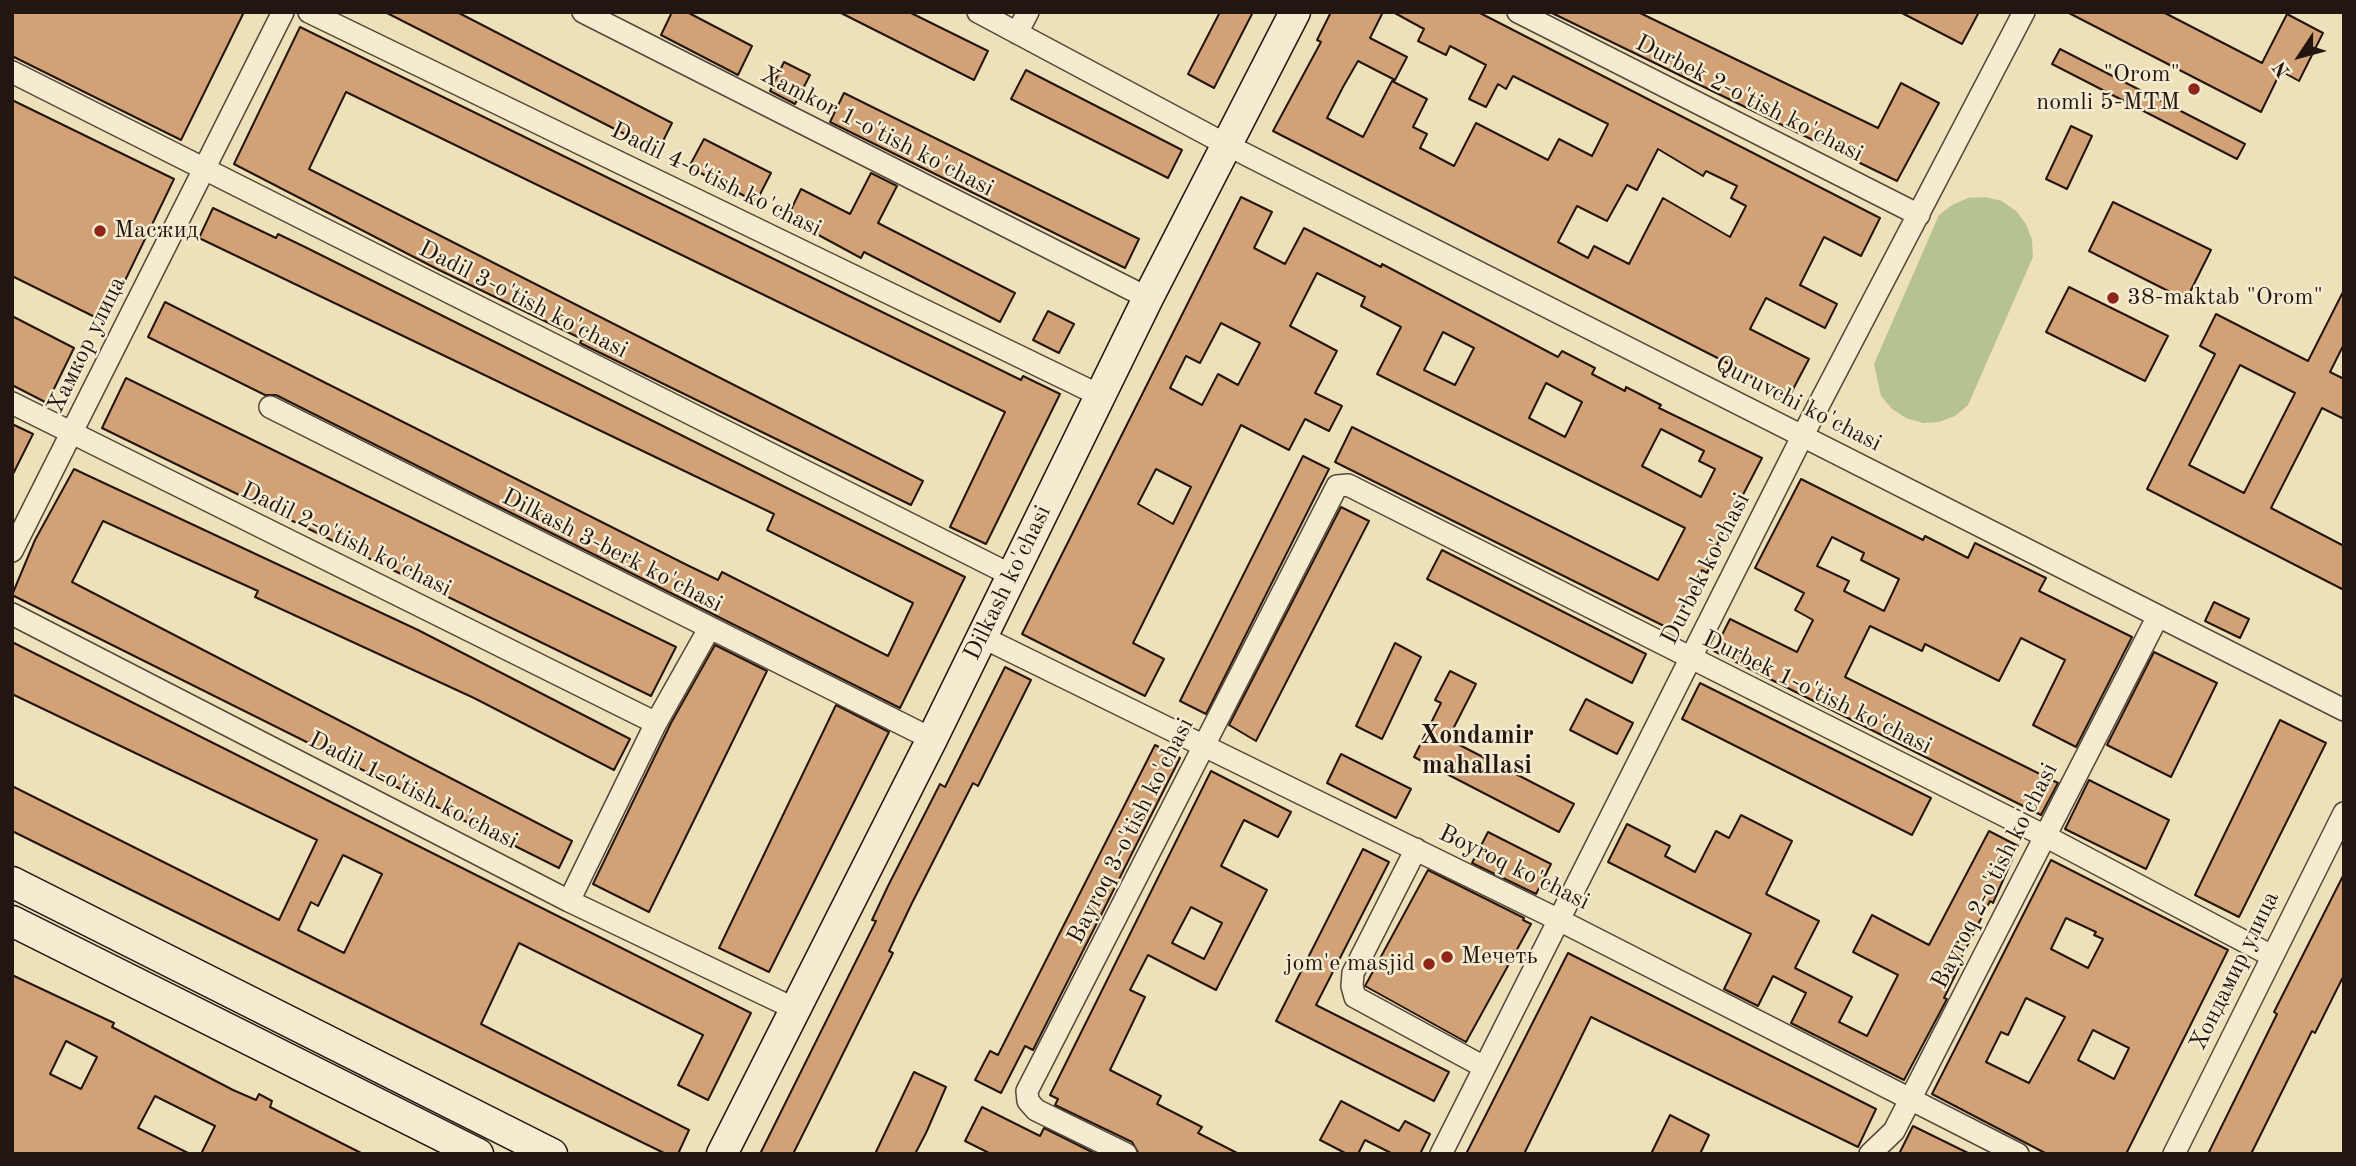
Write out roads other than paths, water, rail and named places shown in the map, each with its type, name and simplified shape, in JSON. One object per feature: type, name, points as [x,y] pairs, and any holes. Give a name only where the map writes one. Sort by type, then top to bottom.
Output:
[{"type":"street","name":"Хамкор улица","points":[[12,551],[283,12]]},
{"type":"street","name":"Dadil 4-o'tish ko'chasi","points":[[309,12],[1101,396]]},
{"type":"street","name":"Xamkor 1-o'tish ko'chasi","points":[[583,12],[1148,298]]},
{"type":"street","name":"Quruvchi ko'chasi","points":[[978,12],[1229,146],[2344,709]]},
{"type":"street","points":[[1017,33],[1028,12]]},
{"type":"street","name":"Dilkash ko'chasi","points":[[722,1154],[793,1008],[932,739],[1148,298],[1229,146],[1295,12]]},
{"type":"street","name":"Durbek 2-o'tish ko'chasi","points":[[1518,12],[1919,215]]},
{"type":"street","name":"Durbek ko'chasi","points":[[1441,1154],[1803,435],[2024,12]]},
{"type":"street","name":"Dadil 3-o'tish ko'chasi","points":[[12,72],[1011,575]]},
{"type":"street","name":"Dadil 2-o'tish ko'chasi","points":[[12,403],[656,723]]},
{"type":"street","name":"Dilkash 3-berk ko'chasi","points":[[270,407],[932,739]]},
{"type":"street","name":"Durbek 1-o'tish ko'chasi","points":[[1337,486],[1348,485],[2045,836],[2270,955]]},
{"type":"street","name":"Bayroq 3-o'tish ko'chasi","points":[[1126,1154],[1036,1110],[1028,1101],[1027,1090],[1337,486]]},
{"type":"street","name":"Dadil 1-o'tish ko'chasi","points":[[12,614],[569,901],[793,1008]]},
{"type":"street","name":"Bayroq 2-o'tish ko'chasi","points":[[1870,1154],[1894,1131],[2158,616]]},
{"type":"street","points":[[569,901],[656,723],[709,629]]},
{"type":"street","name":"Boyroq ko'chasi","points":[[982,637],[1557,919],[2018,1154]]},
{"type":"street","name":"Хондамир улица","points":[[2175,1154],[2270,955],[2344,813]]},
{"type":"street","points":[[1416,849],[1353,974],[1355,998],[1484,1067]]},
{"type":"street","points":[[12,882],[552,1154]]},
{"type":"street","points":[[12,920],[478,1154]]},
{"type":"place","name":"\"Orom\" nomli 5-MTM","points":[[2194,89]]},
{"type":"place","name":"Масжид","points":[[100,231]]},
{"type":"place","name":"38-maktab \"Orom\"","points":[[2113,298]]},
{"type":"place","name":"Мечеть","points":[[1447,957]]},
{"type":"place","name":"jom'e masjid","points":[[1429,964]]},
{"type":"district","name":"Xondamir mahallasi","points":[[1477,751]]}]
